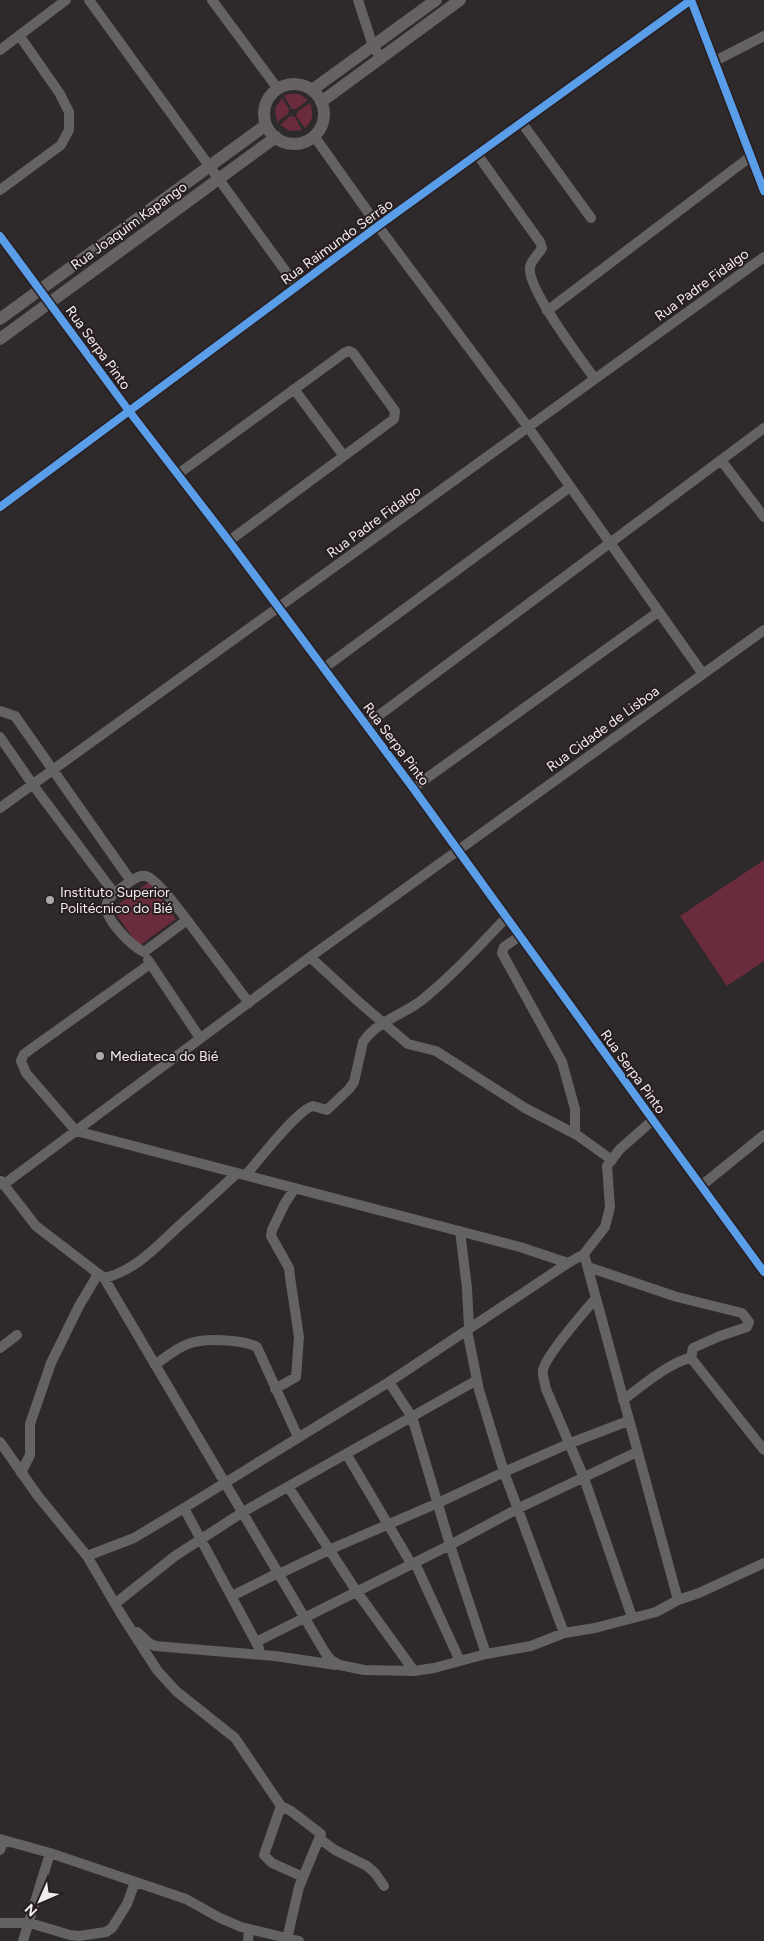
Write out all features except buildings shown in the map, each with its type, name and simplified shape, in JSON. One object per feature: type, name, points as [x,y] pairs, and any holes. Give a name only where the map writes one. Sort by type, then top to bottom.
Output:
[{"type":"main road","points":[[312,90],[436,0]]},
{"type":"main road","points":[[321,102],[460,0]]},
{"type":"main road","points":[[295,84],[312,90],[321,102],[324,111],[320,129],[305,142],[295,144],[276,138],[266,125],[264,115],[265,105],[270,96],[286,85],[295,84]]},
{"type":"main road","name":"Rua Joaquim Kapango","points":[[0,318],[266,125]]},
{"type":"main road","name":"Rua Joaquim Kapango","points":[[0,339],[276,138]]},
{"type":"main road","points":[[126,226],[136,240]]},
{"type":"street","points":[[0,50],[66,0]]},
{"type":"street","points":[[89,0],[297,286]]},
{"type":"street","points":[[212,0],[278,89]]},
{"type":"street","points":[[358,0],[373,46],[381,58]]},
{"type":"street","points":[[691,0],[750,157],[760,171],[764,191]]},
{"type":"street","name":"Rua Raimundo Serrão","points":[[0,506],[378,226],[691,0]]},
{"type":"street","points":[[0,190],[62,145],[69,130],[69,112],[60,94],[19,36]]},
{"type":"street","points":[[715,61],[764,36]]},
{"type":"street","points":[[522,122],[591,218]]},
{"type":"street","points":[[314,136],[378,226],[528,427],[703,674]]},
{"type":"street","points":[[477,154],[540,242],[542,248],[532,263],[530,273],[547,312],[595,379]]},
{"type":"street","points":[[547,312],[750,157]]},
{"type":"street","name":"Rua Serpa Pinto","points":[[0,236],[129,412],[229,541],[413,788],[764,1272]]},
{"type":"street","name":"Rua Padre Fidalgo","points":[[0,808],[764,257]]},
{"type":"street","points":[[178,474],[344,353],[349,351],[353,354],[395,412],[394,419],[342,455],[229,541]]},
{"type":"street","points":[[294,389],[342,455]]},
{"type":"street","points":[[366,725],[764,428]]},
{"type":"street","points":[[720,460],[764,517]]},
{"type":"street","points":[[324,668],[570,487]]},
{"type":"street","points":[[413,788],[658,612]]},
{"type":"street","name":"Rua Cidade de Lisboa","points":[[2,1183],[76,1132],[310,957],[703,674],[762,636]]},
{"type":"street","points":[[0,711],[15,716],[132,881]]},
{"type":"street","points":[[0,737],[33,785],[114,893]]},
{"type":"street","points":[[200,1038],[150,964],[144,952],[127,940],[107,913],[107,903],[114,893],[140,876],[148,876],[187,920],[249,1003]]},
{"type":"street","points":[[101,1276],[115,1276],[129,1269],[146,1256],[242,1174],[306,1109],[313,1106],[327,1110],[354,1082],[363,1042],[383,1022],[410,1009],[423,999],[462,964],[507,917]]},
{"type":"street","points":[[144,952],[187,920]]},
{"type":"street","points":[[520,936],[504,948],[502,953],[562,1062],[575,1109],[574,1134]]},
{"type":"street","points":[[310,957],[408,1044],[436,1051],[525,1108],[574,1134],[612,1160]]},
{"type":"street","points":[[150,964],[24,1054],[21,1060],[26,1073],[76,1132],[460,1231],[520,1247],[568,1263]]},
{"type":"street","points":[[87,1556],[134,1538],[184,1508],[389,1382],[584,1254],[605,1227],[610,1207],[610,1194],[606,1173],[607,1166],[620,1149],[652,1120]]},
{"type":"street","points":[[701,1186],[764,1135]]},
{"type":"street","points":[[2,1183],[36,1226],[101,1276],[326,1654],[331,1660],[340,1665]]},
{"type":"street","points":[[275,1389],[295,1379],[298,1365],[299,1337],[290,1277],[288,1268],[271,1236],[285,1203],[295,1188]]},
{"type":"street","points":[[460,1231],[467,1288],[468,1329],[477,1380],[504,1472],[564,1633]]},
{"type":"street","points":[[584,1254],[678,1600]]},
{"type":"street","points":[[588,1267],[677,1297],[742,1313],[748,1318],[747,1327],[693,1348],[691,1358],[764,1450]]},
{"type":"street","points":[[21,1473],[30,1455],[30,1424],[51,1363],[79,1306],[101,1276]]},
{"type":"street","points":[[596,1298],[566,1334],[546,1363],[543,1371],[546,1389],[584,1478],[632,1617]]},
{"type":"street","points":[[0,1348],[17,1335]]},
{"type":"street","points":[[155,1365],[183,1346],[193,1342],[241,1340],[258,1348],[298,1437]]},
{"type":"street","points":[[623,1400],[660,1373],[691,1358]]},
{"type":"street","points":[[116,1603],[200,1539],[243,1512],[289,1488],[477,1380]]},
{"type":"street","points":[[389,1382],[412,1418],[450,1545],[486,1654]]},
{"type":"street","points":[[232,1596],[331,1549],[504,1472],[568,1444],[628,1421]]},
{"type":"street","points":[[0,1442],[3,1453],[87,1556],[121,1614],[164,1679],[235,1738],[281,1806],[291,1811],[321,1834],[295,1900],[287,1939]]},
{"type":"street","points":[[256,1642],[413,1564],[519,1508],[637,1452]]},
{"type":"street","points":[[347,1455],[413,1564],[460,1661]]},
{"type":"street","points":[[289,1488],[331,1549],[357,1592],[414,1671]]},
{"type":"street","points":[[184,1508],[262,1655]]},
{"type":"street","points":[[131,1628],[155,1646],[262,1655],[364,1670],[414,1671],[434,1668],[486,1654],[532,1646],[564,1633],[595,1628],[656,1612],[678,1600],[699,1593],[764,1563]]},
{"type":"street","points":[[281,1806],[264,1855],[272,1863],[303,1877]]},
{"type":"street","points":[[320,1839],[336,1850],[367,1866],[375,1872],[384,1886]]},
{"type":"street","points":[[1,1843],[50,1853],[186,1899],[220,1918],[299,1941]]},
{"type":"street","points":[[24,1941],[50,1853]]},
{"type":"street","points":[[0,1924],[30,1923],[79,1936],[106,1932],[112,1928],[127,1904],[135,1882]]},
{"type":"street","points":[[248,1941],[249,1928]]},
{"type":"shaded area","points":[[299,94],[308,100],[296,109],[292,109],[284,96]]},
{"type":"shaded area","points":[[282,98],[289,109],[288,114],[277,122],[275,109]]},
{"type":"shaded area","points":[[310,103],[312,117],[310,123],[305,128],[296,116],[298,111]]},
{"type":"shaded area","points":[[290,116],[295,117],[302,130],[290,131],[280,125]]},
{"type":"shaded area","points":[[764,860],[764,961],[727,986],[680,916]]},
{"type":"shaded area","points":[[149,882],[176,919],[139,946],[112,909]]},
{"type":"cycle path","points":[[0,507],[378,226],[691,0],[764,191]]},
{"type":"cycle path","points":[[0,236],[129,411],[229,541],[413,788],[764,1272]]},
{"type":"place","name":"Instituto Superior Politécnico do Bié","points":[[50,900]]},
{"type":"place","name":"Mediateca do Bié","points":[[100,1056]]}]
